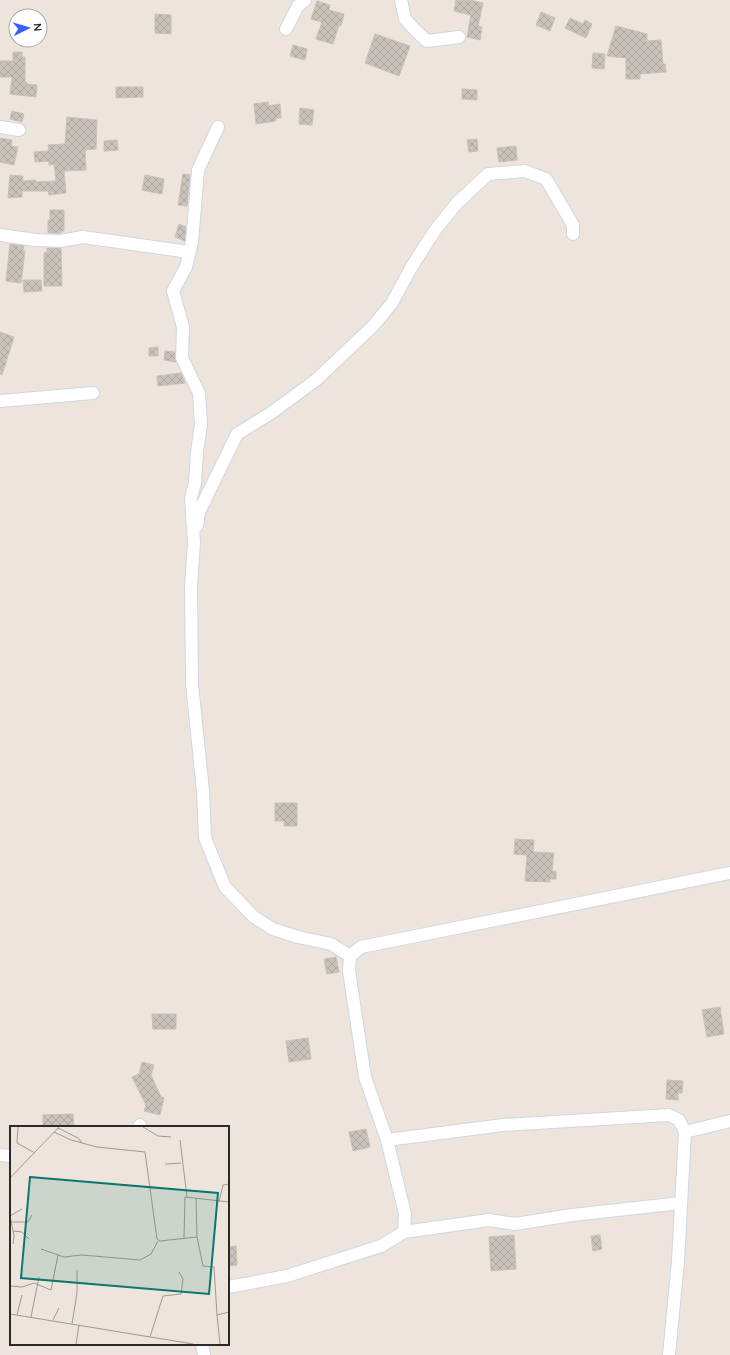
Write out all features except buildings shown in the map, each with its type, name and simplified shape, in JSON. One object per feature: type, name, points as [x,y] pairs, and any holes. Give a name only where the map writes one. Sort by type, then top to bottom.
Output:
[{"type":"street","points":[[286,30],[298,6],[305,0]]},
{"type":"street","points":[[401,0],[406,19],[427,40],[459,37]]},
{"type":"street","points":[[194,543],[191,498],[195,483],[201,424],[198,393],[182,358],[183,327],[173,291],[186,267],[192,242],[198,170],[218,126]]},
{"type":"street","points":[[0,127],[19,130]]},
{"type":"street","points":[[350,956],[332,944],[298,937],[273,929],[254,917],[226,887],[205,838],[203,790],[192,684],[192,585],[194,543],[199,512],[237,434],[271,413],[316,380],[373,326],[392,302],[412,266],[436,229],[456,204],[488,174],[525,171],[546,179],[572,225],[574,234]]},
{"type":"street","points":[[0,235],[36,240],[60,241],[83,237],[189,252]]},
{"type":"street","points":[[0,401],[93,393]]},
{"type":"street","points":[[404,1232],[405,1214],[387,1140],[365,1077],[349,971],[350,956],[361,947],[730,873]]},
{"type":"street","points":[[387,1140],[503,1125],[669,1114],[679,1120],[685,1132],[678,1261],[669,1355]]},
{"type":"street","points":[[685,1132],[730,1121]]},
{"type":"street","points":[[0,1155],[10,1156]]},
{"type":"street","points":[[229,1286],[288,1276],[381,1246],[404,1232],[489,1220],[516,1224],[572,1215],[681,1203]]},
{"type":"street","points":[[202,1345],[204,1355]]}]
